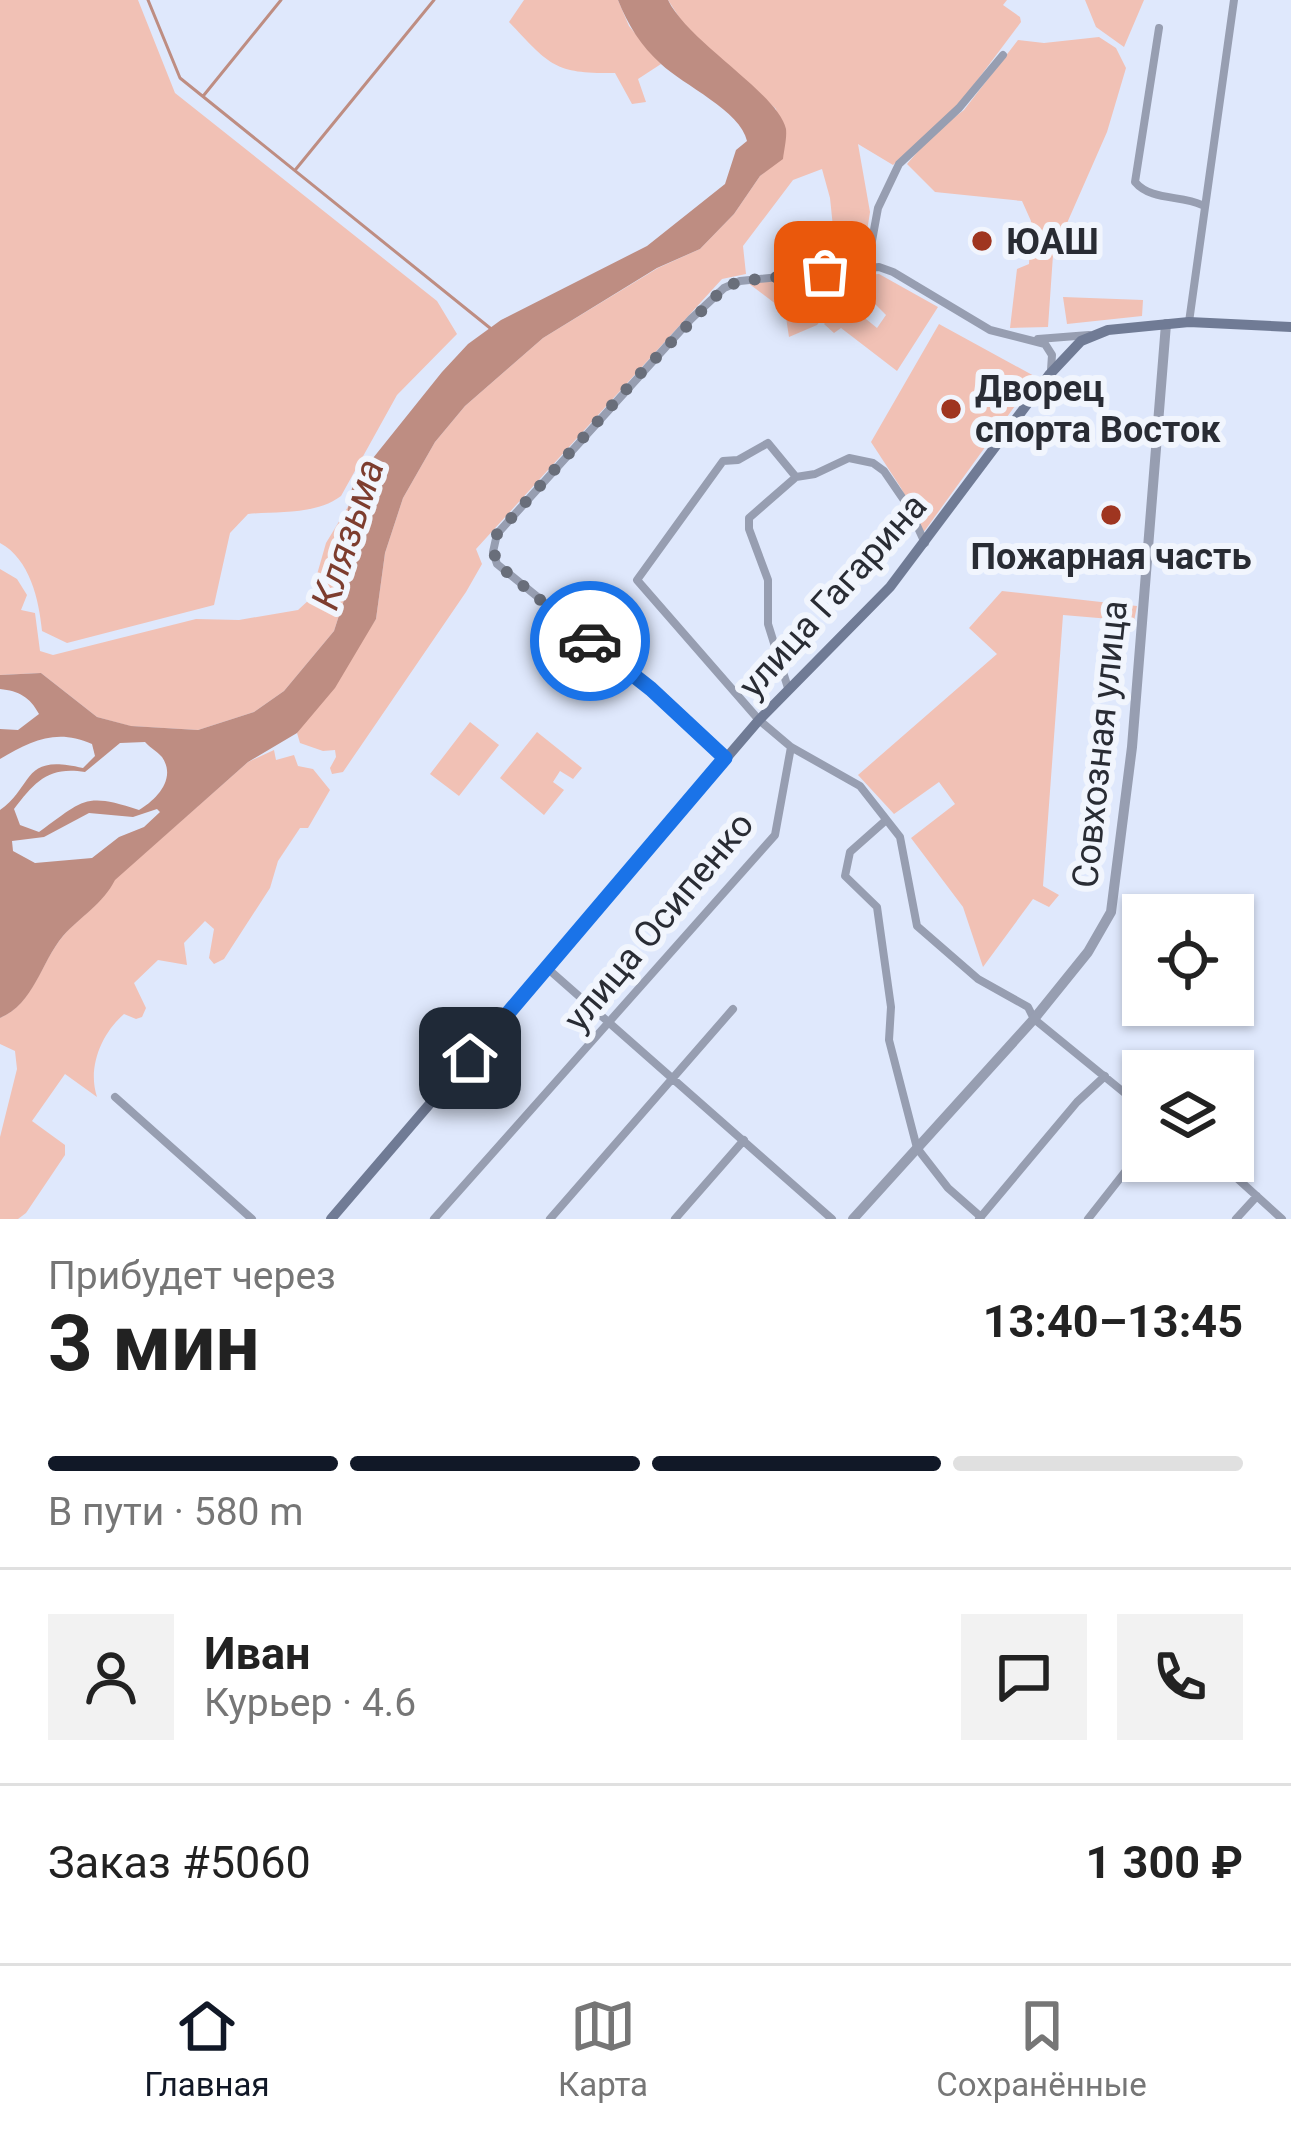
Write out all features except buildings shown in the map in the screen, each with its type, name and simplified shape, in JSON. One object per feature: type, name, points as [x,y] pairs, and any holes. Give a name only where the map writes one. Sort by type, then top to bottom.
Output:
[{"type":"main road","points":[[1090,335],[1189,322],[1291,327]]},
{"type":"main road","name":"улица Гагарина","points":[[331,1219],[725,758],[890,587],[1049,375],[1090,335]]},
{"type":"street","points":[[1189,322],[1234,0]]},
{"type":"street","points":[[1159,28],[1135,182],[1154,194],[1203,206]]},
{"type":"street","points":[[867,268],[878,208],[899,164],[958,109],[1003,55]]},
{"type":"street","points":[[725,758],[651,689],[497,564],[497,534],[640,374],[724,288],[740,281],[867,268],[893,272],[990,330],[1050,348],[1049,375]]},
{"type":"street","name":"Совхозная улица","points":[[853,1219],[1034,1019],[1100,934],[1114,902],[1132,747],[1166,324]]},
{"type":"street","points":[[1025,340],[1090,335]]},
{"type":"street","points":[[1054,338],[1064,348],[1060,363]]},
{"type":"street","points":[[796,477],[768,443],[738,460],[724,461],[637,580],[759,720],[791,747],[850,777],[900,837],[917,926],[978,979],[1028,1007],[1034,1019],[1122,1090]]},
{"type":"street","points":[[788,688],[768,624],[768,580],[749,518],[796,477],[849,458],[873,463],[898,490],[925,544]]},
{"type":"street","name":"улица Осипенко","points":[[434,1219],[775,835],[791,747]]},
{"type":"street","points":[[885,821],[850,852],[845,876],[878,907],[891,1007],[889,1040],[916,1148],[948,1188],[980,1218],[1077,1102],[1105,1076]]},
{"type":"street","points":[[546,967],[832,1219]]},
{"type":"street","points":[[550,1219],[734,1009]]},
{"type":"street","points":[[115,1096],[252,1219]]},
{"type":"street","points":[[675,1219],[744,1140]]},
{"type":"street","points":[[1088,1219],[1122,1176]]},
{"type":"street","points":[[1242,1182],[1282,1219]]},
{"type":"street","points":[[1236,1219],[1258,1196]]},
{"type":"shaded area","points":[[0,0],[138,0],[175,93],[437,301],[457,334],[397,395],[341,496],[308,509],[248,514],[230,533],[214,605],[67,643],[42,631],[26,570],[0,543]]},
{"type":"shaded area","points":[[524,0],[618,0],[629,26],[661,64],[638,79],[646,102],[632,104],[615,73],[578,72],[544,57],[509,22]]},
{"type":"shaded area","points":[[668,0],[1007,0],[1003,5],[1021,22],[961,102],[893,165],[858,144],[870,212],[862,264],[837,266],[822,169],[793,180],[743,246],[746,274],[722,279],[476,549],[482,564],[466,592],[343,772],[332,774],[335,750],[300,743],[297,733],[376,619],[385,553],[403,498],[435,442],[465,406],[543,338],[658,268],[700,249],[734,214],[760,176],[782,158],[776,109],[688,31]]},
{"type":"shaded area","points":[[1085,0],[1144,0],[1124,47],[1096,27]]},
{"type":"shaded area","points":[[1099,37],[1116,48],[1126,68],[1107,132],[1053,255],[1048,327],[1010,328],[1017,269],[1029,264],[1031,221],[1022,201],[935,192],[907,164],[934,133],[964,110],[1018,40],[1044,43]]},
{"type":"shaded area","points":[[879,274],[938,307],[897,371],[841,328],[834,333],[824,324],[844,301],[877,328],[886,315],[857,286],[865,275]]},
{"type":"shaded area","points":[[832,275],[818,298],[828,305],[845,280],[850,279],[851,284],[817,325],[789,337],[785,311],[748,283]]},
{"type":"shaded area","points":[[1063,297],[1143,300],[1142,316],[1067,324]]},
{"type":"shaded area","name":"Дворец спорта Восток","points":[[939,324],[1036,377],[923,533],[871,442]]},
{"type":"shaded area","points":[[349,505],[344,600],[334,631],[284,691],[254,712],[198,730],[130,726],[97,717],[41,673],[0,675],[0,569],[17,579],[27,595],[21,610],[35,613],[40,651],[53,655],[196,619],[239,620],[298,610],[310,599],[326,543]]},
{"type":"shaded area","points":[[1002,591],[1137,606],[1134,621],[1063,615],[1043,886],[1059,895],[1049,907],[1033,899],[983,967],[963,907],[911,838],[955,804],[939,782],[894,814],[858,775],[997,654],[969,628]]},
{"type":"shaded area","points":[[470,722],[499,745],[459,796],[430,774]]},
{"type":"shaded area","points":[[537,732],[582,768],[573,779],[560,771],[553,782],[564,790],[544,815],[500,778]]},
{"type":"shaded area","points":[[274,750],[276,760],[294,755],[298,766],[313,769],[330,790],[308,828],[300,828],[278,861],[270,888],[224,959],[214,964],[209,958],[214,929],[205,921],[184,943],[187,965],[158,960],[134,983],[146,1008],[136,1019],[124,1014],[103,1041],[95,1063],[97,1097],[65,1074],[32,1121],[65,1145],[65,1155],[26,1213],[18,1219],[0,1219],[0,1137],[17,1069],[15,1051],[0,1044],[0,1018],[21,1003],[55,946],[114,880],[248,762]]},
{"type":"water","name":"Клязьма","points":[[618,0],[668,0],[694,33],[779,115],[786,129],[783,159],[760,176],[734,214],[700,249],[657,268],[543,338],[465,406],[435,442],[403,498],[385,553],[376,619],[335,688],[297,733],[248,762],[115,880],[55,946],[21,1003],[0,1018],[0,810],[39,768],[63,764],[83,768],[95,756],[92,744],[55,737],[0,759],[0,729],[18,730],[39,714],[23,696],[0,689],[0,675],[41,673],[97,717],[131,726],[198,730],[254,712],[284,691],[334,631],[344,600],[345,524],[353,483],[442,372],[468,344],[501,320],[647,246],[725,184],[736,150],[747,141],[742,130],[723,109],[654,57]],"holes":[[[145,742],[162,757],[167,773],[158,795],[139,810],[106,801],[85,802],[39,832],[20,825],[14,809],[43,778],[61,771],[85,772],[120,743]],[[160,812],[144,827],[119,837],[92,858],[35,863],[13,851],[12,841],[44,837],[89,813],[133,817]]]},
{"type":"waterway","points":[[148,0],[180,78],[490,328]]},
{"type":"waterway","points":[[204,95],[281,0]]},
{"type":"waterway","points":[[296,169],[434,0]]},
{"type":"way so far","points":[[590,641],[497,564],[497,534],[724,288],[740,281],[825,272]]},
{"type":"place","name":"ЮАШ","points":[[982,241]]},
{"type":"place","name":"Дворец спорта Восток","points":[[951,409]]},
{"type":"place","name":"Пожарная часть","points":[[1111,515]]},
{"type":"route","points":[[470,1058],[725,758],[651,689],[590,641]]}]
